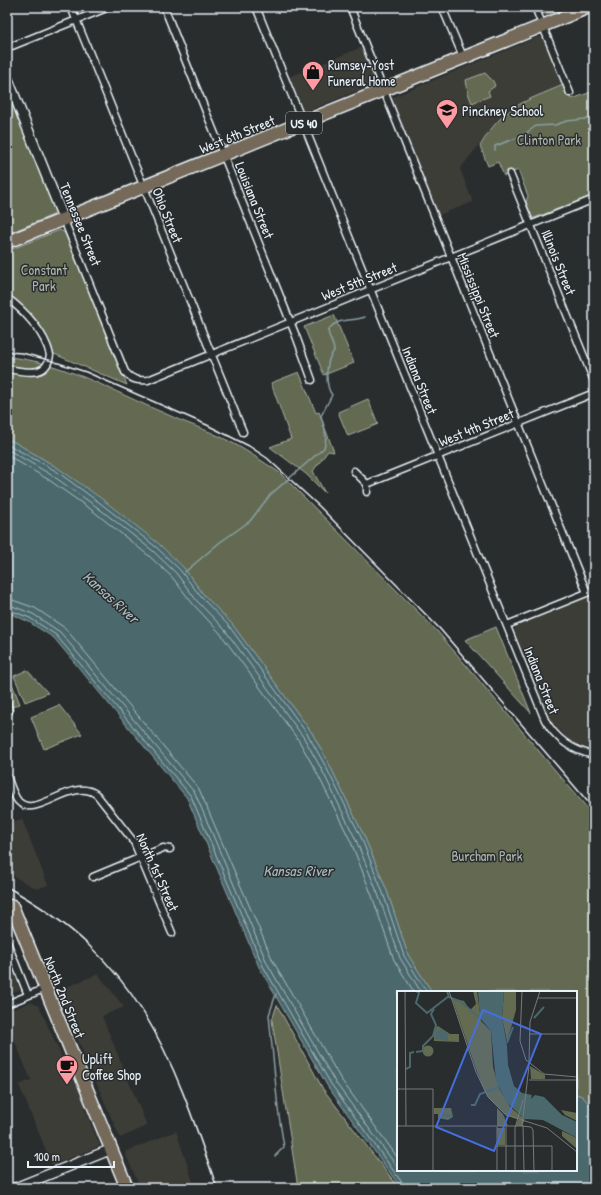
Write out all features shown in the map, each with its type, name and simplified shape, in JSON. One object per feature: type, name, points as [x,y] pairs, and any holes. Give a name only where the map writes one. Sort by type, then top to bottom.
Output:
[{"type":"highway","name":"West 6th Street","points":[[7,242],[224,156],[589,7]]},
{"type":"highway","name":"North 2nd Street","points":[[12,906],[128,1188]]},
{"type":"main road","name":"Tennessee Street","points":[[7,77],[64,220]]},
{"type":"main road","points":[[15,1188],[112,1149]]},
{"type":"street","name":"Ohio Street","points":[[71,7],[243,432]]},
{"type":"street","points":[[7,48],[110,7]]},
{"type":"street","name":"Louisiana Street","points":[[164,7],[291,322],[312,380]]},
{"type":"street","name":"Indiana Street","points":[[256,7],[545,720],[558,737],[577,751],[594,755]]},
{"type":"street","name":"Mississippi Street","points":[[350,7],[587,593]]},
{"type":"street","points":[[442,7],[464,59]]},
{"type":"street","points":[[535,7],[570,93]]},
{"type":"street","name":"Illinois Street","points":[[510,174],[594,381]]},
{"type":"street","name":"West 5th Street","points":[[132,379],[148,380],[594,199]]},
{"type":"street","name":"Tennessee Street","points":[[64,220],[125,372],[132,379]]},
{"type":"street","points":[[7,298],[24,314],[41,335],[50,355],[46,367],[39,372],[7,369]]},
{"type":"street","name":"West 4th Street","points":[[367,484],[594,393]]},
{"type":"street","points":[[354,471],[367,484],[367,492]]},
{"type":"street","points":[[507,625],[594,590]]},
{"type":"street","points":[[7,702],[9,711],[7,715]]},
{"type":"street","name":"North 1st Street","points":[[7,776],[16,798],[23,805],[34,806],[76,790],[86,789],[97,795],[131,837],[141,857],[172,933]]},
{"type":"street","points":[[93,878],[163,848],[170,849]]},
{"type":"street","points":[[7,942],[28,995]]},
{"type":"street","points":[[7,1004],[46,988]]},
{"type":"shaded area","points":[[594,16],[594,37],[587,20]]},
{"type":"shaded area","name":"Pinckney School","points":[[538,37],[544,39],[563,85],[515,106],[504,113],[460,169],[473,202],[439,215],[392,100],[393,97]]},
{"type":"shaded area","points":[[362,47],[375,79],[374,84],[308,111],[303,110],[289,77]]},
{"type":"shaded area","points":[[594,593],[594,750],[572,743],[551,722],[545,711],[514,631],[517,625]]},
{"type":"shaded area","points":[[22,819],[48,885],[37,889],[15,877],[7,857],[7,825]]},
{"type":"shaded area","points":[[8,959],[20,990],[7,995],[7,960]]},
{"type":"shaded area","points":[[98,974],[124,1007],[102,1016],[147,1126],[120,1138],[57,991]]},
{"type":"shaded area","points":[[30,1002],[39,1006],[66,1066],[70,1064],[87,1106],[84,1107],[100,1146],[52,1165],[19,1085],[31,1080],[7,1023],[7,1012]]},
{"type":"shaded area","points":[[176,1131],[195,1188],[140,1188],[125,1152]]},
{"type":"green space","points":[[540,7],[567,7],[549,14],[543,14]]},
{"type":"green space","points":[[485,73],[493,81],[495,86],[488,91],[490,96],[472,103],[468,93],[466,80]]},
{"type":"green space","name":"Clinton Park","points":[[563,85],[567,95],[570,94],[572,99],[594,91],[594,195],[534,218],[532,217],[526,202],[528,196],[518,170],[504,176],[498,162],[488,166],[480,146],[489,132],[506,113],[525,101]]},
{"type":"green space","points":[[7,88],[56,210],[53,215],[7,234]]},
{"type":"green space","name":"Constant Park","points":[[60,230],[65,233],[127,385],[52,353],[31,317],[21,306],[7,295],[7,251]]},
{"type":"green space","points":[[334,315],[354,363],[324,375],[304,327]]},
{"type":"green space","name":"Burcham Park","points":[[7,357],[48,364],[68,371],[172,417],[218,435],[280,473],[437,631],[594,816],[594,1109],[582,1096],[577,1094],[577,991],[431,991],[408,955],[387,891],[364,836],[330,766],[312,733],[232,624],[204,595],[183,567],[58,468],[7,439]]},
{"type":"green space","points":[[299,372],[316,413],[319,412],[334,452],[328,451],[313,471],[325,493],[306,474],[270,447],[291,439],[271,383]]},
{"type":"green space","points":[[368,399],[378,424],[348,436],[338,412]]},
{"type":"green space","points":[[496,627],[531,713],[465,640]]},
{"type":"green space","points":[[27,670],[48,693],[25,702],[14,676]]},
{"type":"green space","points":[[7,671],[20,704],[7,709]]},
{"type":"green space","points":[[59,705],[82,734],[44,749],[31,717]]},
{"type":"green space","points":[[277,1005],[323,1089],[399,1188],[298,1188],[272,1020]]},
{"type":"water","name":"Kansas River","points":[[7,439],[58,468],[102,499],[159,544],[183,567],[204,595],[232,624],[312,733],[330,766],[364,836],[387,891],[408,955],[431,991],[397,991],[397,1171],[577,1171],[577,1094],[582,1096],[594,1109],[594,1188],[401,1188],[328,1087],[259,967],[187,798],[54,638],[29,622],[7,612]]},
{"type":"waterway","points":[[495,150],[495,146],[522,136],[536,126],[555,125],[567,121],[594,118]]},
{"type":"waterway","points":[[185,572],[219,543],[250,521],[270,495],[324,448],[326,436],[321,416],[332,395],[328,386],[327,373],[329,360],[334,351],[328,331],[331,327],[340,322],[365,317]]},
{"type":"waterway","points":[[275,1156],[284,1147],[278,1109],[269,1015],[276,994]]},
{"type":"tunnel","points":[[7,895],[12,906]]},
{"type":"railway","points":[[7,352],[22,353],[86,372],[207,425],[249,446],[267,458],[320,507],[440,629],[594,809]]},
{"type":"railway","points":[[7,887],[52,915],[89,946],[120,979],[145,1014],[165,1053],[183,1094],[217,1188]]},
{"type":"place","name":"Rumsey-Yost Funeral Home","points":[[313,92]]},
{"type":"place","name":"Pinckney School","points":[[447,130]]},
{"type":"place","name":"Uplift Coffee Shop","points":[[67,1086]]}]
